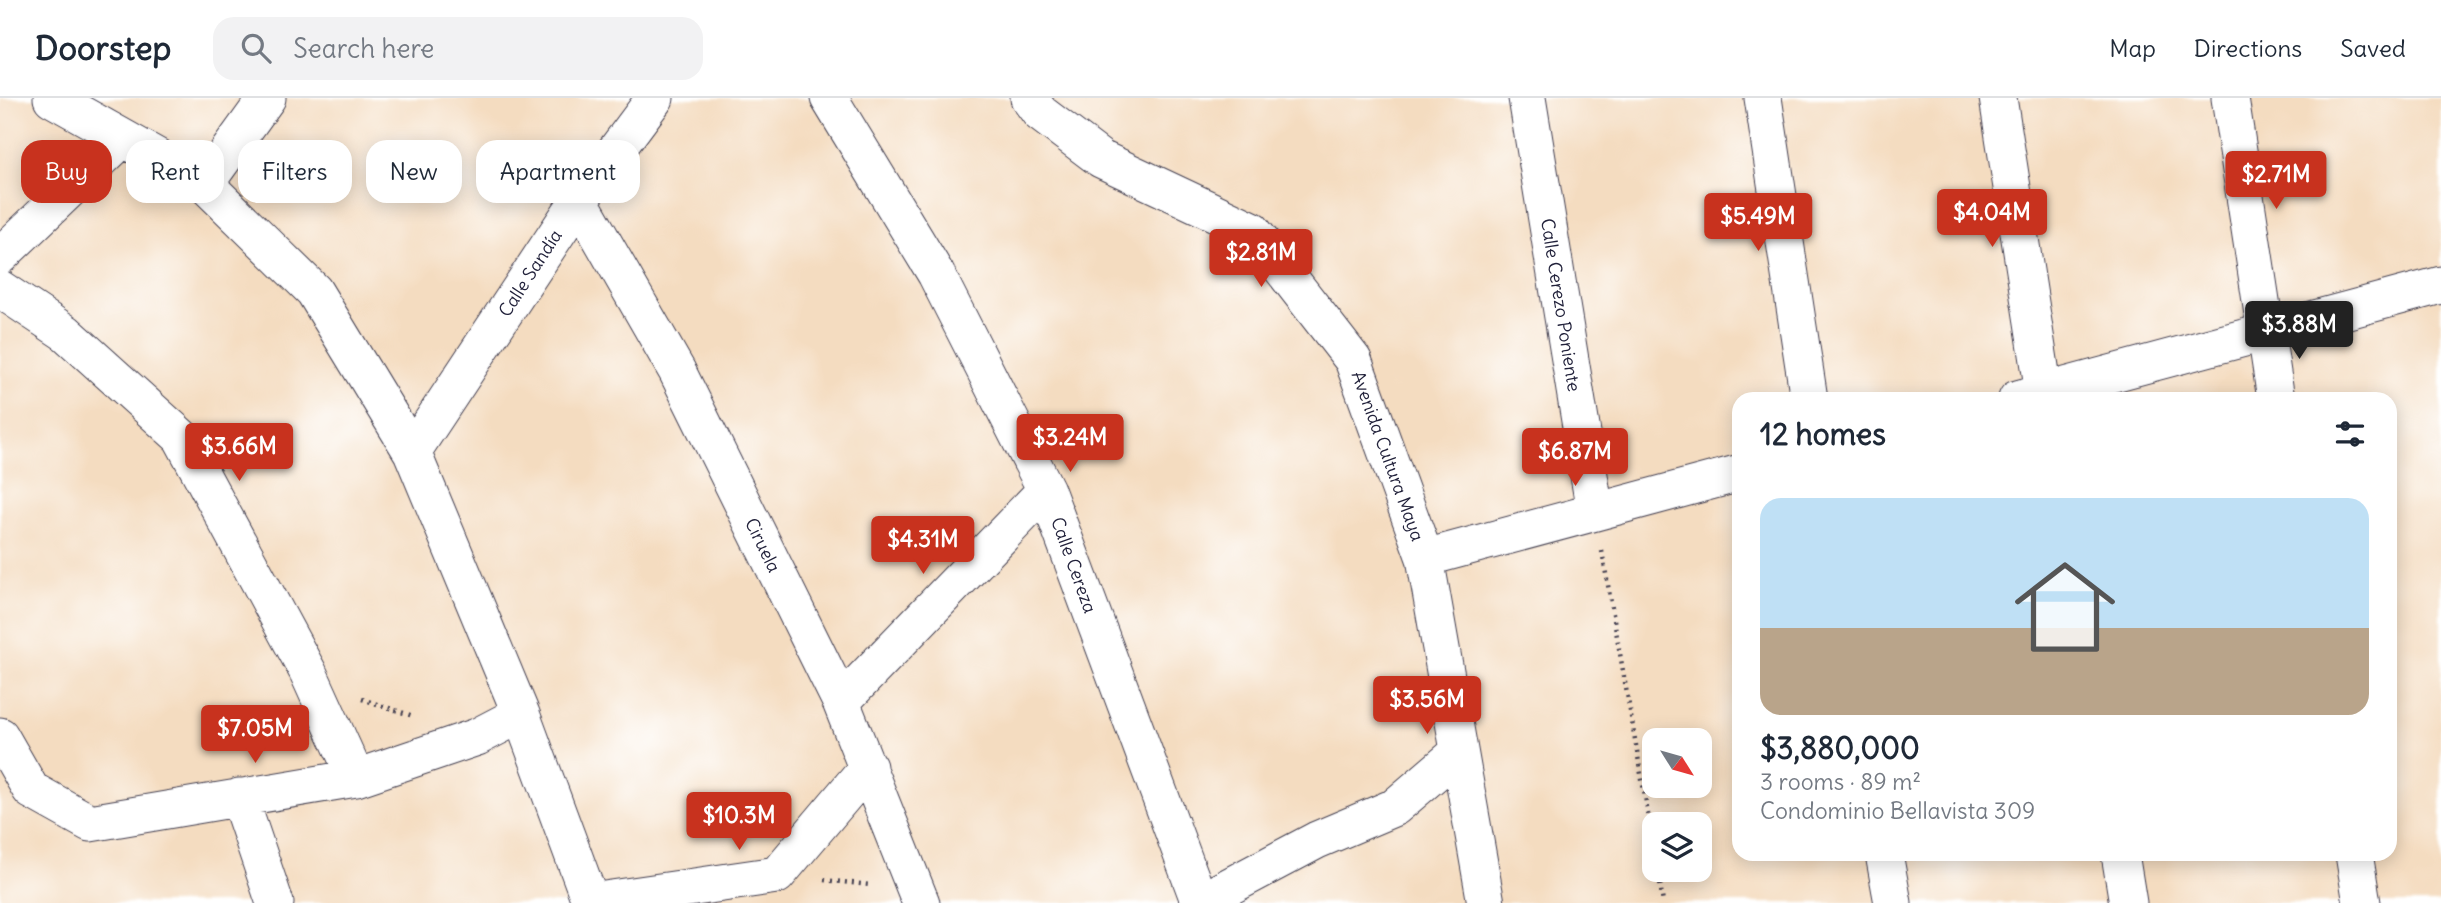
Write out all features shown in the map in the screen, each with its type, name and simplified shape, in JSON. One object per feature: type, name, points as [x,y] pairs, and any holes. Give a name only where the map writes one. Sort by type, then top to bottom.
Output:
[{"type":"street","points":[[52,98],[127,140]]},
{"type":"street","points":[[224,158],[267,98]]},
{"type":"street","name":"Calle Sandía","points":[[624,140],[655,98]]},
{"type":"street","name":"Calle Cereza","points":[[829,98],[936,274],[1046,490],[1200,902]]},
{"type":"street","name":"Avenida Cultura Maya","points":[[1029,98],[1040,113],[1101,159],[1252,230],[1353,360],[1425,558],[1486,903]]},
{"type":"street","name":"Calle Cerezo Poniente","points":[[1527,98],[1595,512]]},
{"type":"street","points":[[1763,98],[1808,392]]},
{"type":"street","points":[[1997,98],[2034,392]]},
{"type":"street","points":[[2230,98],[2275,392]]},
{"type":"street","points":[[0,256],[123,138]]},
{"type":"street","points":[[224,203],[314,291],[412,452],[521,714],[591,902],[777,875],[868,767]]},
{"type":"street","name":"Calle Sandía","points":[[412,452],[577,203]]},
{"type":"street","name":"Ciruela","points":[[581,203],[677,371],[841,702],[919,896]]},
{"type":"street","points":[[2053,392],[2441,285]]},
{"type":"street","points":[[0,289],[66,333],[181,437],[308,672],[356,778]]},
{"type":"street","points":[[1425,558],[1732,475]]},
{"type":"street","points":[[841,702],[1046,490]]},
{"type":"street","points":[[0,736],[31,790],[90,822],[356,778],[477,737],[521,714]]},
{"type":"street","points":[[1200,902],[1317,840],[1395,807],[1459,752]]},
{"type":"street","points":[[239,797],[275,903]]},
{"type":"street","points":[[1885,861],[1893,903]]},
{"type":"street","points":[[2121,861],[2128,903]]},
{"type":"street","points":[[2355,861],[2362,903]]},
{"type":"path","points":[[1595,512],[1648,812]]},
{"type":"path","points":[[308,672],[361,699],[477,737]]},
{"type":"path","points":[[777,875],[919,896]]},
{"type":"path","points":[[1660,882],[1663,903]]}]
